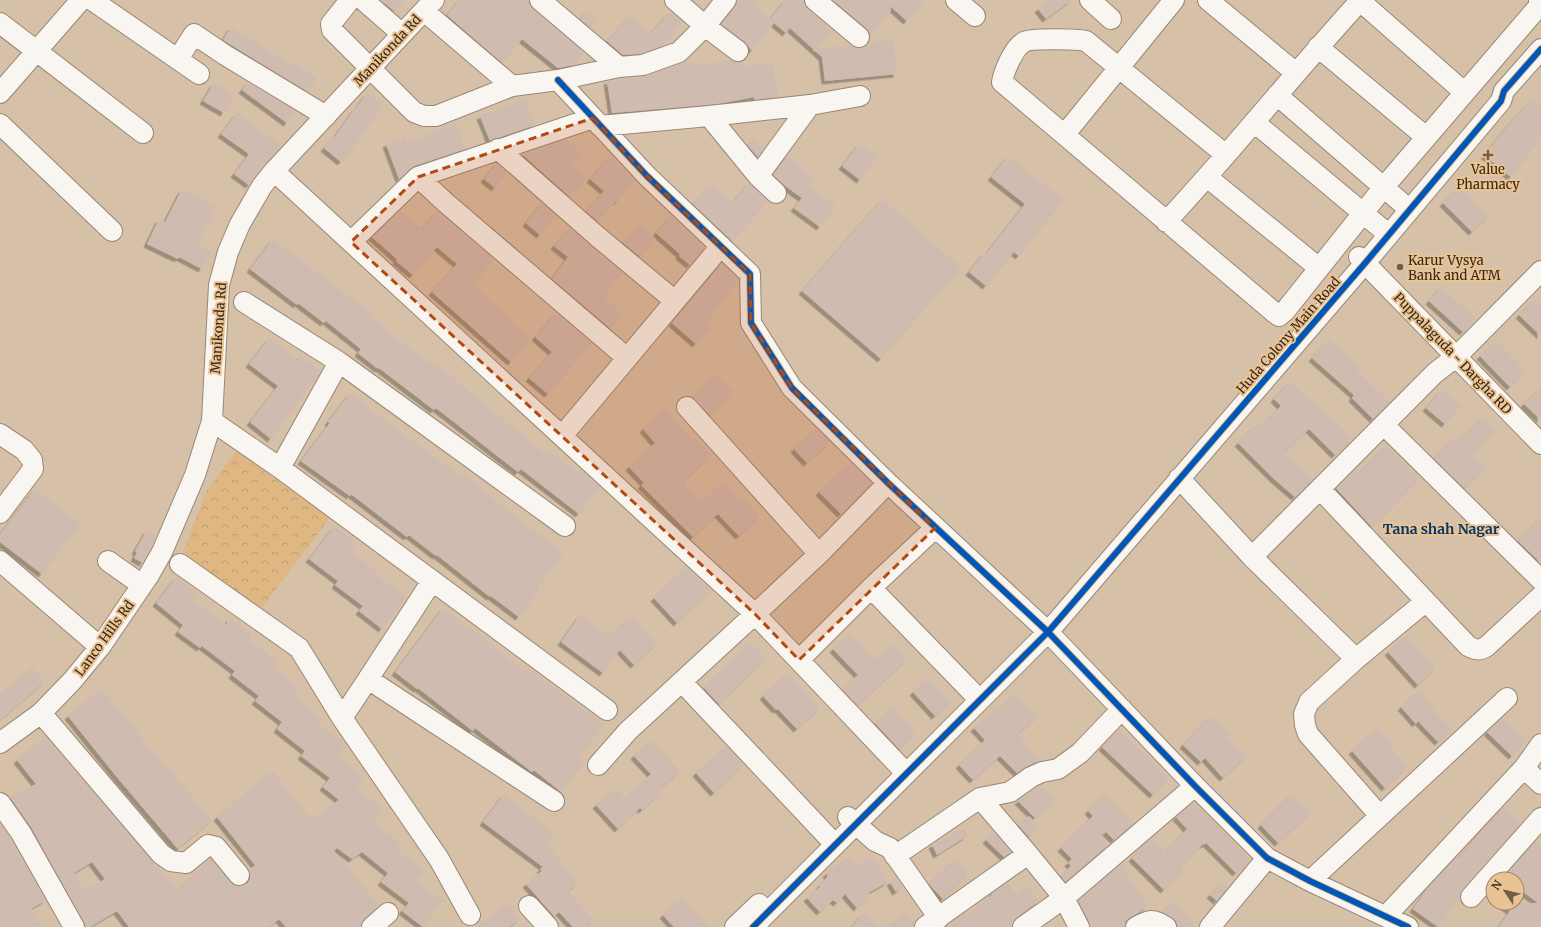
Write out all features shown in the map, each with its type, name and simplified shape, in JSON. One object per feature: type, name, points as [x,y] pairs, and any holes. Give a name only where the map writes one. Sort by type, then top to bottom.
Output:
[{"type":"street","points":[[0,92],[81,0]]},
{"type":"street","points":[[92,0],[199,74]]},
{"type":"street","points":[[401,33],[360,0],[331,24],[332,30],[414,112],[424,116],[436,116],[512,86],[558,80],[619,67],[643,65],[680,52],[705,26],[726,0]]},
{"type":"street","points":[[540,0],[619,67]]},
{"type":"street","points":[[675,0],[738,52]]},
{"type":"street","points":[[815,0],[859,37]]},
{"type":"street","points":[[956,0],[975,16]]},
{"type":"street","points":[[1090,0],[1111,19]]},
{"type":"street","points":[[1065,134],[1174,0]]},
{"type":"street","points":[[1208,0],[1296,73]]},
{"type":"street","points":[[1226,155],[1086,41],[1076,39],[1025,41],[1017,47],[1003,76],[1002,82],[1279,316],[1285,311],[1383,188],[1539,6],[1539,0]]},
{"type":"street","points":[[1166,222],[1208,177],[1318,47],[1365,2],[1464,92]]},
{"type":"street","points":[[429,5],[512,86]]},
{"type":"street","name":"Manikonda Rd","points":[[146,580],[162,552],[192,482],[210,428],[219,285],[228,252],[240,224],[262,186],[274,171],[401,33],[429,5]]},
{"type":"street","points":[[0,23],[142,133]]},
{"type":"street","points":[[178,59],[194,34],[225,55],[326,116]]},
{"type":"street","points":[[1318,47],[1426,137]]},
{"type":"street","name":"Huda Colony Main Road","points":[[1043,628],[1179,478],[1362,259],[1541,49]]},
{"type":"street","points":[[558,80],[647,176],[750,274],[751,323],[792,388],[935,528],[1043,628],[1195,786],[1267,858],[1408,927]]},
{"type":"street","points":[[1277,95],[1403,204]]},
{"type":"street","points":[[351,242],[418,177],[498,149],[597,122],[709,116],[810,105],[860,96]]},
{"type":"street","points":[[753,927],[902,769],[1043,628],[1064,595],[1362,259],[1382,229],[1403,204],[1500,96]]},
{"type":"street","points":[[758,176],[810,105]]},
{"type":"street","points":[[709,116],[758,176],[776,193]]},
{"type":"street","points":[[1254,122],[1382,229]]},
{"type":"street","points":[[0,124],[112,231]]},
{"type":"street","points":[[498,149],[598,237],[675,301]]},
{"type":"street","points":[[274,171],[755,614],[902,769]]},
{"type":"street","points":[[418,177],[446,203],[627,358]]},
{"type":"street","points":[[1208,177],[1319,268]]},
{"type":"street","points":[[562,436],[721,246]]},
{"type":"street","name":"Puppalaguda - Dargha RD","points":[[1362,259],[1458,356],[1541,444]]},
{"type":"street","points":[[1252,557],[1435,373],[1458,356],[1541,271]]},
{"type":"street","points":[[244,302],[339,362],[565,526]]},
{"type":"street","points":[[280,468],[339,362]]},
{"type":"street","points":[[687,407],[819,554]]},
{"type":"street","points":[[1384,425],[1541,580]]},
{"type":"street","points":[[210,428],[280,468],[607,710]]},
{"type":"street","points":[[0,434],[24,450],[32,460],[33,469],[0,513]]},
{"type":"street","points":[[1179,478],[1252,557],[1356,659]]},
{"type":"street","points":[[598,765],[628,731],[819,554],[888,483]]},
{"type":"street","points":[[1320,489],[1425,602],[1468,646],[1473,649],[1480,650],[1487,646],[1541,596]]},
{"type":"street","points":[[799,660],[871,588],[935,528]]},
{"type":"street","points":[[0,560],[100,647]]},
{"type":"street","points":[[108,561],[146,580]]},
{"type":"street","points":[[180,564],[299,648],[342,718],[439,859],[470,915]]},
{"type":"street","name":"Lanco Hills Rd","points":[[0,743],[40,713],[72,681],[100,647],[146,580]]},
{"type":"street","points":[[342,718],[432,580]]},
{"type":"street","points":[[871,588],[972,692]]},
{"type":"street","points":[[1380,816],[1308,734],[1304,714],[1309,702],[1356,659],[1425,602]]},
{"type":"street","points":[[902,769],[972,692],[1043,628]]},
{"type":"street","points":[[368,679],[554,801]]},
{"type":"street","points":[[682,682],[828,837]]},
{"type":"street","points":[[1310,880],[1508,698]]},
{"type":"street","points":[[895,856],[980,798],[1010,792],[1031,777],[1042,772],[1058,769],[1080,753],[1122,710]]},
{"type":"street","points":[[40,713],[161,854],[171,861],[186,863],[208,845],[216,847],[239,875]]},
{"type":"street","points":[[1386,916],[1524,768],[1541,744]]},
{"type":"street","points":[[1524,768],[1541,784]]},
{"type":"street","points":[[1023,927],[1064,898],[1195,786]]},
{"type":"street","points":[[980,798],[1064,898],[1079,927]]},
{"type":"street","points":[[0,803],[21,832],[74,927]]},
{"type":"street","points":[[1471,897],[1541,818]]},
{"type":"street","points":[[735,927],[792,874],[828,837],[852,821]]},
{"type":"street","points":[[852,821],[875,841],[890,848],[932,922],[1028,854]]},
{"type":"street","points":[[1210,927],[1267,858]]},
{"type":"street","points":[[529,906],[548,927]]},
{"type":"street","points":[[372,927],[388,913]]},
{"type":"street","points":[[1136,927],[1147,921],[1156,920],[1166,927]]},
{"type":"highlighted area","points":[[593,118],[647,176],[750,274],[751,323],[792,388],[935,528],[799,660],[755,614],[351,242],[418,177]]},
{"type":"green space","points":[[236,451],[330,518],[260,610],[183,552],[207,490]]},
{"type":"building","points":[[381,0],[404,0],[394,11]]},
{"type":"building","points":[[459,0],[529,0],[529,4],[533,9],[584,52],[573,65],[558,68],[522,39],[502,63],[447,15]]},
{"type":"building","points":[[739,0],[757,0],[753,5],[770,19],[785,0],[804,0],[804,4],[808,9],[832,30],[816,48],[850,45],[857,48],[863,48],[869,42],[894,40],[897,74],[825,81],[822,57],[790,28],[786,33],[774,23],[752,51],[745,42],[721,24]]},
{"type":"building","points":[[833,0],[925,0],[907,21],[890,6],[891,11],[870,35],[866,28]]},
{"type":"building","points":[[1049,0],[1072,0],[1046,19],[1038,9]]},
{"type":"building","points":[[588,10],[597,19],[589,27],[580,19]]},
{"type":"building","points":[[670,11],[683,22],[662,46],[641,54],[623,55],[607,41],[630,16],[650,34]]},
{"type":"building","points":[[231,27],[255,41],[292,67],[295,63],[317,78],[308,92],[223,40]]},
{"type":"building","points":[[746,59],[739,67],[773,62],[778,97],[754,100],[754,97],[718,104],[612,113],[607,81],[647,76],[684,62],[693,61],[694,65],[731,60],[742,62]]},
{"type":"building","points":[[248,82],[296,111],[287,123],[242,90]]},
{"type":"building","points":[[214,83],[234,95],[224,113],[203,101]]},
{"type":"building","points":[[367,93],[383,105],[354,147],[341,162],[324,148],[336,135]]},
{"type":"building","points":[[1533,98],[1541,105],[1541,139],[1511,177],[1484,155]]},
{"type":"building","points":[[525,99],[535,125],[490,141],[480,116]]},
{"type":"building","points":[[237,113],[281,145],[249,185],[234,174],[249,154],[221,134]]},
{"type":"building","points":[[455,123],[466,149],[414,166],[399,179],[386,144],[405,137],[407,143]]},
{"type":"building","points":[[565,139],[582,153],[572,165],[587,177],[570,197],[522,154],[543,147],[544,149],[548,145]]},
{"type":"building","points":[[754,139],[764,148],[758,157],[748,146]]},
{"type":"building","points":[[859,144],[877,157],[860,180],[842,166]]},
{"type":"building","points":[[788,155],[796,162],[795,163],[813,177],[808,184],[836,206],[820,227],[794,208],[802,198],[773,175]]},
{"type":"building","points":[[1008,156],[1064,200],[1019,256],[1014,252],[986,286],[969,272],[984,253],[986,254],[1025,204],[991,177]]},
{"type":"building","points":[[609,157],[635,180],[617,202],[616,201],[597,221],[586,211],[604,191],[590,179]]},
{"type":"building","points":[[497,163],[508,173],[495,188],[484,179]]},
{"type":"building","points":[[713,183],[733,202],[749,183],[768,201],[732,241],[693,204]]},
{"type":"building","points":[[1459,187],[1489,216],[1472,232],[1443,203]]},
{"type":"building","points":[[182,189],[217,207],[198,244],[212,251],[202,269],[179,257],[178,259],[147,244],[159,219],[165,222]]},
{"type":"building","points":[[882,199],[961,267],[881,359],[802,291]]},
{"type":"building","points":[[542,203],[556,215],[540,235],[526,223]]},
{"type":"building","points":[[400,210],[422,229],[437,211],[494,259],[473,285],[531,339],[511,362],[432,292],[457,264],[437,247],[413,275],[396,261],[397,259],[372,237]]},
{"type":"building","points":[[672,215],[705,247],[690,265],[656,233]]},
{"type":"building","points":[[641,225],[656,239],[639,256],[623,243]]},
{"type":"building","points":[[570,228],[623,273],[604,297],[623,314],[610,328],[552,279],[568,257],[554,246]]},
{"type":"building","points":[[273,239],[373,314],[371,317],[408,347],[435,366],[437,364],[458,380],[456,381],[545,453],[548,450],[578,473],[581,470],[584,472],[600,487],[579,514],[521,469],[518,472],[436,408],[434,410],[379,368],[378,369],[358,353],[361,349],[326,321],[324,323],[298,303],[297,305],[250,269]]},
{"type":"building","points":[[722,263],[739,279],[707,322],[711,326],[696,344],[672,323]]},
{"type":"building","points":[[1441,287],[1476,318],[1463,332],[1429,301]]},
{"type":"building","points":[[1535,299],[1541,304],[1541,336],[1519,315]]},
{"type":"building","points":[[556,313],[592,343],[548,394],[529,378],[552,352],[535,337]]},
{"type":"building","points":[[269,338],[297,360],[300,355],[321,371],[271,439],[250,422],[278,386],[249,364]]},
{"type":"building","points":[[1329,340],[1359,367],[1357,370],[1390,402],[1373,419],[1352,398],[1354,395],[1312,358]]},
{"type":"building","points":[[1497,341],[1526,371],[1510,387],[1480,356]]},
{"type":"building","points":[[716,374],[733,392],[710,415],[693,398]]},
{"type":"building","points":[[1290,381],[1327,416],[1329,414],[1352,438],[1335,455],[1309,429],[1285,452],[1284,454],[1313,479],[1295,497],[1274,479],[1238,443],[1257,424],[1260,427],[1281,406],[1274,399]]},
{"type":"building","points":[[1541,387],[1541,420],[1524,404]]},
{"type":"building","points":[[1442,389],[1461,406],[1445,424],[1426,408]]},
{"type":"building","points":[[350,393],[461,476],[464,474],[511,513],[564,553],[537,588],[539,590],[519,617],[491,596],[490,597],[437,555],[436,556],[409,535],[407,537],[351,494],[350,496],[301,461],[330,423],[328,422]]},
{"type":"building","points":[[664,409],[693,440],[696,438],[712,455],[683,481],[702,502],[725,481],[742,500],[744,498],[760,517],[739,536],[718,514],[693,537],[641,485],[644,483],[629,467],[655,443],[643,429]]},
{"type":"building","points":[[1483,417],[1496,430],[1473,454],[1486,467],[1465,489],[1434,459],[1456,436],[1460,440]]},
{"type":"building","points":[[816,428],[830,442],[807,463],[794,449]]},
{"type":"building","points":[[1386,445],[1419,479],[1372,527],[1336,488],[1355,470],[1358,474]]},
{"type":"building","points":[[850,462],[872,483],[841,514],[819,492]]},
{"type":"building","points":[[35,489],[81,524],[42,574],[0,542],[0,534]]},
{"type":"building","points":[[1541,517],[1541,563],[1518,541]]},
{"type":"building","points":[[335,526],[357,544],[351,551],[379,573],[377,575],[406,597],[382,629],[359,611],[363,606],[335,585],[338,581],[309,559]]},
{"type":"building","points":[[147,530],[156,536],[143,563],[134,558],[137,552],[135,551]]},
{"type":"building","points":[[687,567],[711,590],[677,623],[654,598]]},
{"type":"building","points":[[176,577],[197,593],[192,599],[226,625],[230,618],[252,635],[249,639],[277,661],[272,667],[299,687],[292,695],[322,718],[318,723],[346,744],[336,756],[364,778],[357,788],[384,809],[374,822],[401,843],[396,849],[424,870],[416,880],[443,901],[423,927],[402,911],[409,903],[381,882],[388,873],[362,852],[352,859],[337,848],[334,851],[379,905],[364,919],[361,927],[286,927],[279,919],[269,927],[129,927],[117,911],[90,927],[86,927],[31,827],[10,797],[36,784],[17,760],[46,737],[177,890],[211,859],[235,886],[247,884],[250,879],[249,870],[255,865],[217,817],[273,771],[311,819],[339,800],[323,787],[330,778],[301,756],[305,751],[277,729],[282,722],[255,701],[259,696],[232,675],[235,671],[202,646],[200,648],[178,632],[183,625],[156,603]],"holes":[[[92,862],[105,879],[85,891],[74,873]]]},
{"type":"building","points":[[443,608],[470,629],[471,628],[526,672],[529,668],[604,725],[579,757],[585,762],[561,792],[534,770],[532,772],[475,728],[473,731],[395,672]]},
{"type":"building","points":[[580,615],[609,636],[631,616],[657,644],[634,665],[620,650],[603,673],[561,642]]},
{"type":"building","points":[[850,633],[875,660],[893,644],[907,660],[857,705],[842,689],[858,675],[833,649]]},
{"type":"building","points":[[1407,635],[1436,668],[1418,685],[1388,652]]},
{"type":"building","points":[[751,642],[766,659],[719,704],[704,688]]},
{"type":"building","points":[[32,667],[45,682],[0,720],[0,694]]},
{"type":"building","points":[[788,673],[820,708],[797,729],[763,696]]},
{"type":"building","points":[[928,678],[951,702],[935,716],[913,692]]},
{"type":"building","points":[[102,689],[161,762],[162,761],[212,820],[178,849],[116,776],[68,716]]},
{"type":"building","points":[[1419,690],[1434,707],[1432,709],[1452,729],[1438,742],[1418,721],[1416,724],[1401,707]]},
{"type":"building","points":[[1015,694],[1037,717],[1018,734],[1040,760],[1017,773],[1000,756],[973,780],[959,765],[985,740],[974,728],[995,709],[997,711]]},
{"type":"building","points":[[893,707],[916,733],[899,749],[875,723]]},
{"type":"building","points":[[1210,716],[1229,734],[1227,736],[1246,757],[1223,778],[1205,758],[1201,762],[1183,745]]},
{"type":"building","points":[[1502,718],[1526,741],[1512,756],[1487,732]]},
{"type":"building","points":[[1377,727],[1393,743],[1390,747],[1408,766],[1385,788],[1352,751]]},
{"type":"building","points":[[1119,729],[1169,778],[1153,795],[1102,747]]},
{"type":"building","points":[[651,740],[680,771],[659,789],[662,792],[642,810],[640,808],[618,829],[596,805],[616,788],[625,798],[651,774],[634,756]]},
{"type":"building","points":[[726,746],[744,765],[714,793],[696,773]]},
{"type":"building","points":[[1041,785],[1054,799],[1035,818],[1018,801]]},
{"type":"building","points":[[504,794],[554,834],[547,844],[578,883],[568,891],[594,920],[586,927],[573,927],[559,912],[554,916],[526,884],[542,871],[540,869],[543,867],[483,822]]},
{"type":"building","points":[[1105,794],[1134,823],[1114,840],[1106,832],[1101,836],[1107,846],[1065,882],[1061,876],[1071,866],[1068,863],[1072,859],[1061,848],[1093,816],[1088,811]]},
{"type":"building","points":[[1292,794],[1310,813],[1278,843],[1261,825]]},
{"type":"building","points":[[1194,802],[1250,859],[1236,873],[1206,843],[1204,845],[1203,844],[1180,867],[1183,870],[1164,890],[1132,858],[1151,838],[1165,852],[1187,829],[1176,817]]},
{"type":"building","points":[[1504,807],[1521,823],[1462,889],[1460,897],[1450,907],[1452,909],[1438,927],[1413,909],[1427,889],[1457,856],[1459,858],[1481,831]]},
{"type":"building","points":[[1029,816],[1039,826],[1029,837],[1019,826]]},
{"type":"building","points":[[2,826],[46,900],[31,909],[41,927],[0,927],[0,827]]},
{"type":"building","points":[[963,828],[967,836],[937,855],[932,845]]},
{"type":"building","points":[[994,832],[1011,852],[1004,857],[986,840]]},
{"type":"building","points":[[1535,842],[1541,846],[1541,927],[1498,927],[1510,911],[1525,911],[1525,903],[1538,903],[1525,893],[1525,871],[1509,871]]},
{"type":"building","points":[[849,856],[859,866],[870,856],[877,863],[888,882],[868,893],[870,895],[857,908],[845,894],[837,903],[833,900],[820,912],[807,898],[820,887],[819,886],[828,876],[826,874],[836,865],[838,867]]},
{"type":"building","points":[[955,859],[969,873],[943,899],[929,884]]},
{"type":"building","points":[[1120,865],[1148,906],[1125,921],[1125,927],[1090,927],[1078,901]]},
{"type":"building","points":[[897,878],[903,887],[896,892],[890,882]]},
{"type":"building","points":[[1223,882],[1228,887],[1217,901],[1210,895]]},
{"type":"building","points":[[1007,883],[1017,894],[1026,886],[1039,900],[1016,918],[1012,927],[946,927],[964,913],[968,917],[993,894],[992,893]]},
{"type":"building","points":[[682,898],[709,927],[674,927],[663,915]]},
{"type":"building","points":[[1173,901],[1196,927],[1177,927],[1176,921],[1162,912]]},
{"type":"building","points":[[507,903],[520,919],[509,927],[476,927]]},
{"type":"building","points":[[906,912],[914,923],[914,927],[887,927]]},
{"type":"building","points":[[863,913],[879,927],[852,927]]},
{"type":"cycle path","points":[[753,927],[1048,632],[1366,262],[1501,101],[1504,91],[1541,49]]},
{"type":"cycle path","points":[[558,80],[647,176],[750,274],[751,323],[792,388],[888,483],[1048,632],[1195,786],[1267,858],[1310,881],[1408,927]]},
{"type":"place","name":"Value Pharmacy","points":[[1488,155]]},
{"type":"place","name":"Karur Vysya Bank and ATM","points":[[1400,267]]},
{"type":"district","name":"Tana shah Nagar","points":[[1441,529]]}]
